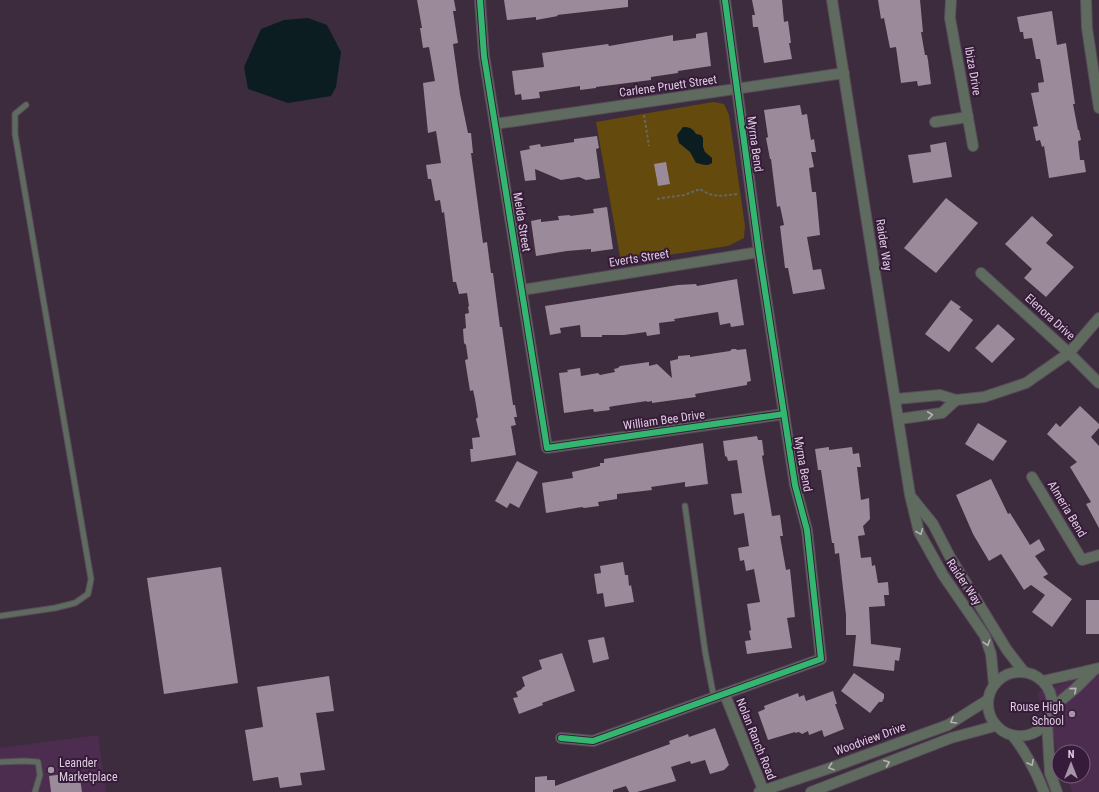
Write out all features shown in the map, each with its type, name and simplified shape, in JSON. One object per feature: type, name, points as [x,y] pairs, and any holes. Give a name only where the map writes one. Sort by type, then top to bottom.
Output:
[{"type":"street","name":"Melda Street","points":[[480,0],[484,56],[547,448]]},
{"type":"street","name":"Myrna Bend","points":[[561,738],[593,741],[714,699],[821,659],[807,530],[795,485],[784,414],[759,252],[725,0]]},
{"type":"street","name":"Raider Way","points":[[832,0],[910,495],[919,532],[943,576],[985,636],[991,654],[994,685]]},
{"type":"street","name":"Ibiza Drive","points":[[951,0],[950,18],[973,146]]},
{"type":"street","points":[[1086,0],[1087,28],[1099,104]]},
{"type":"street","name":"Carlene Pruett Street","points":[[495,124],[844,72]]},
{"type":"street","points":[[935,122],[968,117]]},
{"type":"street","name":"Everts Street","points":[[522,290],[759,252]]},
{"type":"street","name":"Elenora Drive","points":[[981,273],[1069,353],[1099,383]]},
{"type":"street","points":[[896,399],[940,395],[956,400],[984,397],[1026,383],[1069,353],[1099,318]]},
{"type":"street","points":[[899,419],[942,413],[956,400]]},
{"type":"street","name":"William Bee Drive","points":[[547,448],[784,414]]},
{"type":"street","name":"Almeria Bend","points":[[1032,477],[1082,560],[1099,555]]},
{"type":"street","name":"Raider Way","points":[[910,495],[933,524],[950,557],[1007,650],[1024,672]]},
{"type":"street","points":[[1042,681],[1067,674],[1097,669]]},
{"type":"street","points":[[1052,708],[1097,669]]},
{"type":"street","points":[[1046,724],[1034,734],[1024,737],[1013,736],[1003,732],[995,726],[989,716],[986,701],[994,685],[1002,677],[1012,673],[1024,672],[1034,675],[1042,681],[1049,690],[1052,699],[1052,708],[1046,724],[1050,773],[1057,792]]},
{"type":"street","name":"Nolan Ranch Road","points":[[725,695],[762,791]]},
{"type":"street","name":"Woodview Drive","points":[[762,791],[948,724],[986,701]]},
{"type":"street","points":[[811,792],[951,738],[995,726]]},
{"type":"street","points":[[1013,736],[1026,753],[1036,771],[1044,792]]},
{"type":"lane","points":[[0,616],[55,608],[75,603],[88,594],[91,579],[15,134],[15,114],[26,105]]},
{"type":"lane","points":[[685,506],[714,699]]},
{"type":"lane","points":[[0,762],[38,762],[40,775],[35,792]]},
{"type":"path","points":[[644,115],[649,146]]},
{"type":"path","points":[[657,199],[684,195],[700,189],[708,194],[717,196],[737,194]]},
{"type":"shaded area","points":[[308,18],[327,25],[341,52],[336,87],[331,96],[288,103],[248,89],[244,67],[261,29],[284,20]]},
{"type":"shaded area","points":[[713,102],[724,104],[729,115],[745,226],[744,238],[728,246],[621,262],[596,122]]},
{"type":"shaded area","points":[[683,127],[691,128],[696,134],[701,135],[703,138],[703,147],[705,152],[712,158],[712,163],[706,165],[696,163],[690,152],[679,143],[677,135]]},
{"type":"shaded area","name":"Rouse High School","points":[[1099,671],[1099,792],[1072,792],[1069,784],[1091,784],[1091,744],[1055,744],[1037,692]]},
{"type":"shaded area","name":"Leander Marketplace","points":[[98,735],[106,792],[0,792],[0,748]]},
{"type":"building","points":[[417,0],[454,0],[456,11],[453,11],[458,43],[453,44],[460,94],[468,133],[471,133],[473,153],[471,153],[483,243],[487,242],[491,273],[493,273],[500,327],[502,327],[513,405],[515,405],[517,417],[514,417],[516,425],[511,426],[516,455],[471,462],[470,449],[473,449],[472,438],[480,437],[476,419],[478,417],[475,399],[473,390],[470,391],[465,360],[468,359],[466,345],[464,343],[463,329],[466,328],[465,314],[469,313],[469,306],[467,293],[459,294],[456,282],[453,282],[444,212],[442,213],[440,200],[435,201],[431,179],[428,179],[426,165],[441,163],[436,131],[428,133],[423,83],[435,81],[429,47],[423,48],[420,28],[422,28]]},
{"type":"building","points":[[504,0],[628,0],[628,7],[557,15],[558,16],[536,20],[536,17],[507,20]]},
{"type":"building","points":[[752,0],[782,0],[784,22],[788,21],[791,43],[789,43],[792,59],[764,63],[758,27],[753,27],[752,15],[755,15]]},
{"type":"building","points":[[878,0],[920,0],[923,32],[921,32],[925,55],[927,55],[928,60],[931,84],[918,86],[917,81],[901,83],[896,47],[890,48],[884,18],[881,19]]},
{"type":"building","points":[[1052,11],[1057,45],[1066,43],[1075,104],[1073,104],[1081,140],[1078,141],[1080,160],[1084,160],[1086,172],[1049,178],[1044,146],[1042,147],[1040,140],[1036,141],[1033,127],[1038,126],[1031,93],[1039,92],[1038,83],[1044,82],[1040,59],[1036,59],[1032,38],[1024,39],[1023,32],[1020,32],[1017,17]]},
{"type":"building","points":[[707,32],[711,66],[651,77],[651,80],[580,90],[580,86],[539,92],[540,98],[522,100],[521,94],[515,95],[512,71],[544,67],[542,53],[608,44],[609,46],[673,35],[673,41],[696,38],[696,34]]},
{"type":"building","points":[[800,105],[802,115],[807,114],[811,140],[814,139],[816,152],[811,152],[814,167],[809,168],[812,192],[816,192],[820,235],[807,237],[813,270],[821,269],[825,289],[793,294],[788,268],[785,268],[780,226],[784,225],[780,206],[777,207],[771,159],[766,138],[768,137],[764,110]]},
{"type":"building","points":[[597,136],[599,148],[596,149],[600,178],[586,180],[579,177],[561,180],[535,169],[536,180],[525,181],[520,151],[530,149],[529,146],[540,144],[541,147],[574,142],[574,139]]},
{"type":"building","points":[[946,142],[952,177],[913,183],[908,155],[931,152],[930,145]]},
{"type":"building","points":[[666,162],[670,184],[658,186],[654,164]]},
{"type":"building","points":[[946,198],[978,223],[936,273],[904,248]]},
{"type":"building","points":[[607,207],[613,249],[591,252],[591,249],[567,251],[536,256],[531,221],[541,219],[541,222],[559,220],[558,216],[594,213],[593,209]]},
{"type":"building","points":[[1032,216],[1053,235],[1046,243],[1074,267],[1046,297],[1024,278],[1032,269],[1005,244]]},
{"type":"building","points":[[737,279],[744,325],[731,327],[730,323],[720,325],[718,312],[659,323],[660,334],[647,336],[646,332],[624,335],[602,335],[602,337],[581,337],[580,325],[560,328],[561,333],[550,335],[545,306],[678,285],[696,284],[697,286]]},
{"type":"building","points":[[951,300],[961,307],[959,309],[973,320],[949,352],[925,334]]},
{"type":"building","points":[[998,324],[1015,339],[992,363],[975,348]]},
{"type":"building","points":[[732,349],[746,349],[751,381],[747,382],[747,385],[695,394],[696,397],[652,403],[652,401],[647,401],[609,407],[610,410],[594,412],[593,409],[564,413],[559,373],[580,368],[581,376],[598,373],[600,375],[615,372],[614,369],[620,366],[649,362],[649,366],[657,364],[672,378],[670,361],[678,359],[678,356],[690,355],[690,357],[730,351]]},
{"type":"building","points":[[1080,406],[1099,424],[1099,428],[1091,437],[1099,446],[1099,528],[1086,504],[1091,502],[1070,467],[1077,462],[1047,434],[1056,423],[1060,427]]},
{"type":"building","points":[[978,423],[1007,441],[993,461],[965,444]]},
{"type":"building","points":[[757,436],[758,440],[762,440],[764,455],[762,456],[772,516],[780,515],[783,536],[780,536],[786,570],[790,569],[795,617],[787,618],[792,648],[747,654],[745,641],[751,640],[749,631],[751,630],[747,604],[760,602],[754,569],[746,571],[744,560],[740,561],[738,548],[749,546],[744,513],[734,515],[731,494],[742,493],[737,460],[728,461],[727,457],[725,456],[723,441]]},
{"type":"building","points":[[703,443],[708,484],[685,487],[685,482],[651,487],[652,490],[617,494],[617,499],[598,502],[599,506],[582,507],[546,513],[542,483],[573,478],[572,472],[600,466],[600,463],[604,463],[604,459]]},
{"type":"building","points":[[829,447],[829,450],[852,447],[853,454],[859,453],[861,467],[857,467],[861,500],[869,498],[870,519],[863,526],[865,535],[858,536],[861,558],[871,557],[872,566],[875,565],[878,583],[888,582],[889,595],[884,595],[885,606],[869,607],[871,644],[901,648],[899,661],[895,660],[894,671],[853,666],[856,635],[846,635],[846,615],[839,553],[835,554],[834,543],[832,543],[821,470],[818,470],[815,449]]},
{"type":"building","points":[[517,461],[538,472],[519,508],[510,503],[507,508],[495,501]]},
{"type":"building","points":[[991,479],[1008,514],[1010,513],[1030,545],[1039,539],[1045,550],[1035,556],[1048,574],[1043,577],[1072,599],[1052,627],[1032,612],[1045,595],[1031,585],[1024,590],[1001,554],[989,561],[973,534],[956,495]]},
{"type":"building","points":[[623,562],[625,575],[628,575],[629,586],[631,585],[634,602],[605,607],[603,593],[597,594],[594,574],[601,573],[600,566]]},
{"type":"building","points":[[221,567],[238,683],[164,694],[147,578]]},
{"type":"building","points":[[1086,600],[1099,600],[1099,634],[1086,634]]},
{"type":"building","points":[[604,637],[609,659],[593,663],[588,640]]},
{"type":"building","points":[[562,653],[575,691],[542,703],[543,705],[519,714],[513,698],[518,697],[516,692],[525,686],[522,677],[542,669],[539,660]]},
{"type":"building","points":[[854,673],[884,694],[882,702],[879,702],[870,713],[841,691]]},
{"type":"building","points":[[329,676],[334,711],[316,713],[325,770],[300,773],[302,785],[280,788],[278,777],[253,781],[245,730],[263,727],[257,687]]},
{"type":"building","points":[[833,691],[837,704],[835,704],[844,729],[824,737],[822,730],[809,735],[808,731],[802,734],[795,732],[768,740],[758,712],[765,709],[764,706],[798,693],[799,697],[804,695],[806,701]]},
{"type":"building","points":[[715,728],[729,765],[724,770],[710,774],[705,760],[691,764],[690,761],[671,767],[676,781],[637,792],[629,792],[626,786],[613,790],[613,792],[535,792],[535,777],[547,776],[547,780],[555,780],[555,786],[670,744],[669,741],[688,734],[689,737]]},
{"type":"building","points":[[79,772],[82,792],[51,792],[49,776]]},
{"type":"cycle path","points":[[480,0],[484,56],[547,448],[784,414]]},
{"type":"cycle path","points":[[561,738],[593,741],[821,659],[807,530],[795,485],[759,252],[725,0]]},
{"type":"place","name":"Rouse High School","points":[[1072,714]]},
{"type":"place","name":"Leander Marketplace","points":[[51,770]]}]
